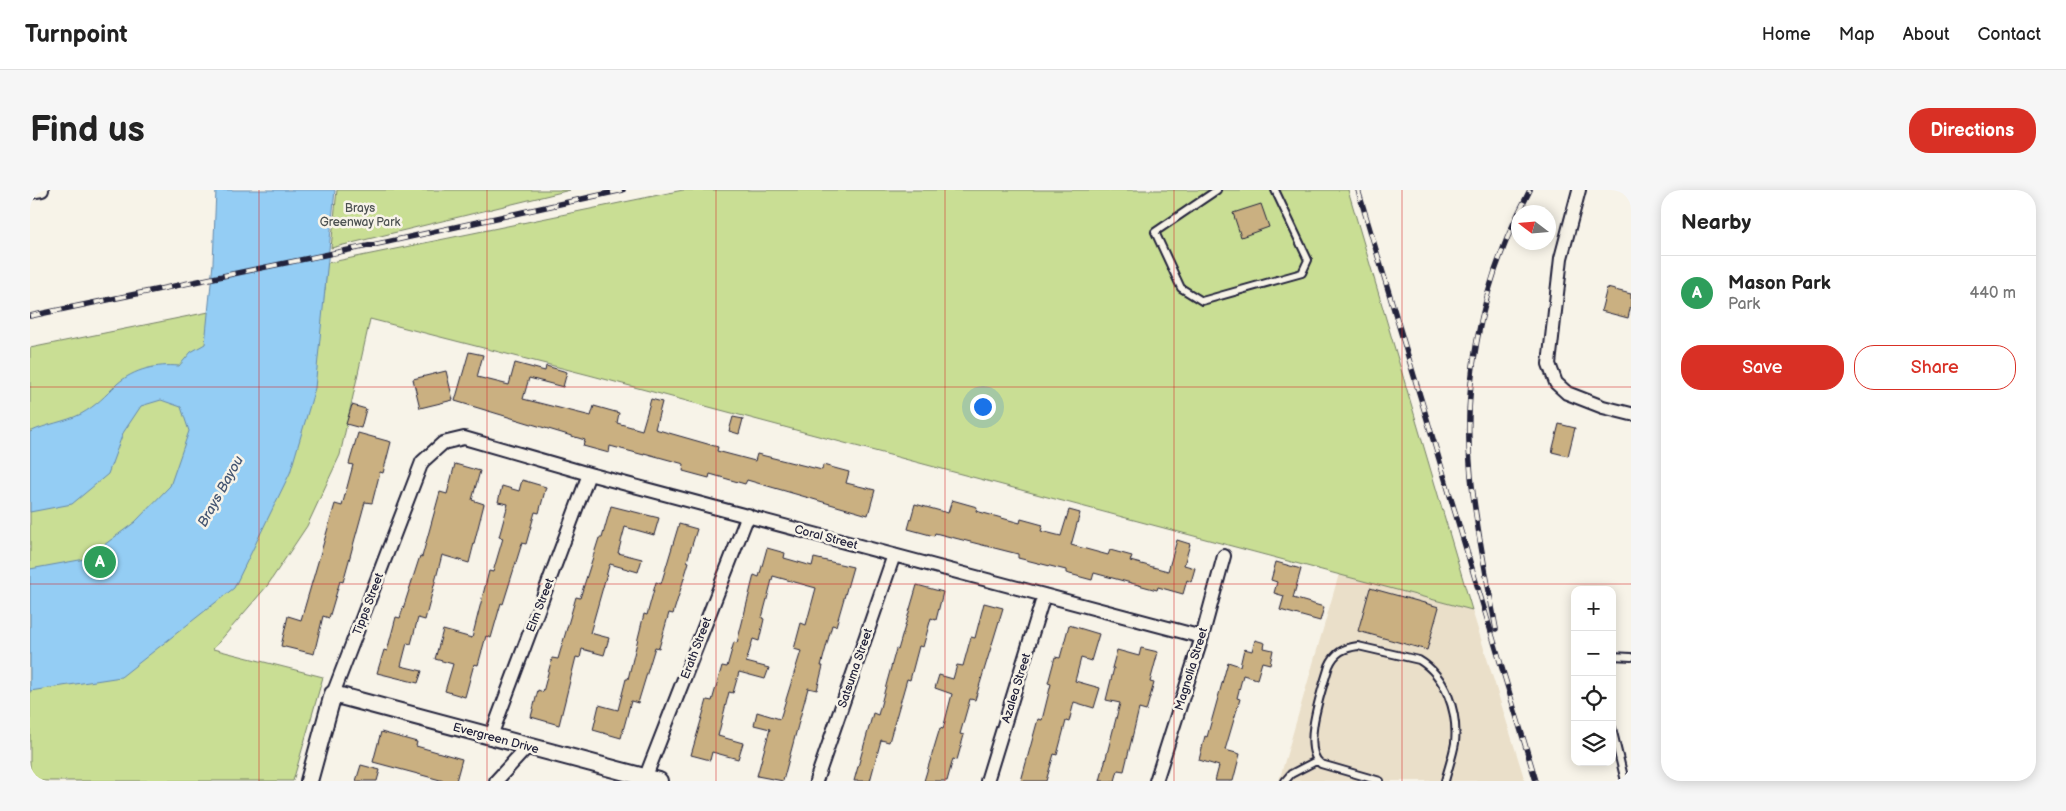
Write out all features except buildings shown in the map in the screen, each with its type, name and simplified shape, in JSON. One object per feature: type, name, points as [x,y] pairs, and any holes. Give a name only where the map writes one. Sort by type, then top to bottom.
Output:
[{"type":"street","points":[[30,192],[42,190]]},
{"type":"street","points":[[1578,190],[1560,258],[1549,364],[1556,382],[1566,393],[1603,407],[1631,414]]},
{"type":"street","name":"Coral Street","points":[[450,442],[464,438],[589,474],[1202,637]]},
{"type":"street","name":"Tipps Street","points":[[309,781],[333,694],[422,462],[443,444],[450,442]]},
{"type":"street","name":"Elm Street","points":[[491,736],[589,474]]},
{"type":"street","name":"Erath Street","points":[[650,780],[748,515]]},
{"type":"street","name":"Satsuma Street","points":[[816,781],[894,555]]},
{"type":"street","name":"Magnolia Street","points":[[1156,781],[1202,637],[1224,556]]},
{"type":"street","name":"Azalea Street","points":[[987,781],[1044,595]]},
{"type":"street","name":"Evergreen Drive","points":[[333,694],[650,780]]},
{"type":"street","points":[[496,781],[528,746]]},
{"type":"lane","points":[[1217,190],[1155,232],[1181,288],[1202,301],[1302,273],[1308,260],[1275,190]]},
{"type":"lane","points":[[1380,781],[1321,764],[1316,761],[1312,742],[1313,727],[1333,656],[1340,651],[1358,646],[1419,660],[1442,680],[1452,707],[1455,726],[1455,743],[1445,781]]},
{"type":"lane","points":[[1616,656],[1631,657]]},
{"type":"lane","points":[[1616,744],[1625,781]]},
{"type":"lane","points":[[1285,781],[1291,774],[1316,761]]},
{"type":"shaded area","points":[[1339,574],[1472,610],[1525,781],[1279,781]]},
{"type":"green space","name":"Brays Greenway Park","points":[[337,190],[570,190],[331,248]]},
{"type":"green space","points":[[683,190],[1348,190],[1472,610],[589,375],[370,319],[340,455],[307,526],[267,586],[213,649],[323,677],[293,781],[30,781],[30,348],[209,312],[201,397],[325,290],[327,263]]},
{"type":"water","name":"Brays Bayou","points":[[216,190],[335,190],[315,388],[290,473],[234,588],[121,677],[30,691],[30,569],[85,559],[135,522],[170,486],[189,431],[181,407],[161,400],[141,406],[123,433],[108,474],[72,504],[30,512],[30,432],[81,414],[96,404],[117,384],[138,371],[162,366],[179,366],[191,352],[205,344],[213,263]]},
{"type":"railway","points":[[30,316],[387,242],[623,190]]},
{"type":"railway","points":[[1358,190],[1536,781]]},
{"type":"railway","points":[[1522,205],[1530,190]]},
{"type":"railway","points":[[1496,629],[1473,495],[1469,442],[1469,409],[1477,341],[1484,308],[1493,276],[1511,230]]},
{"type":"place","name":"Mason Park","points":[[100,562]]}]
